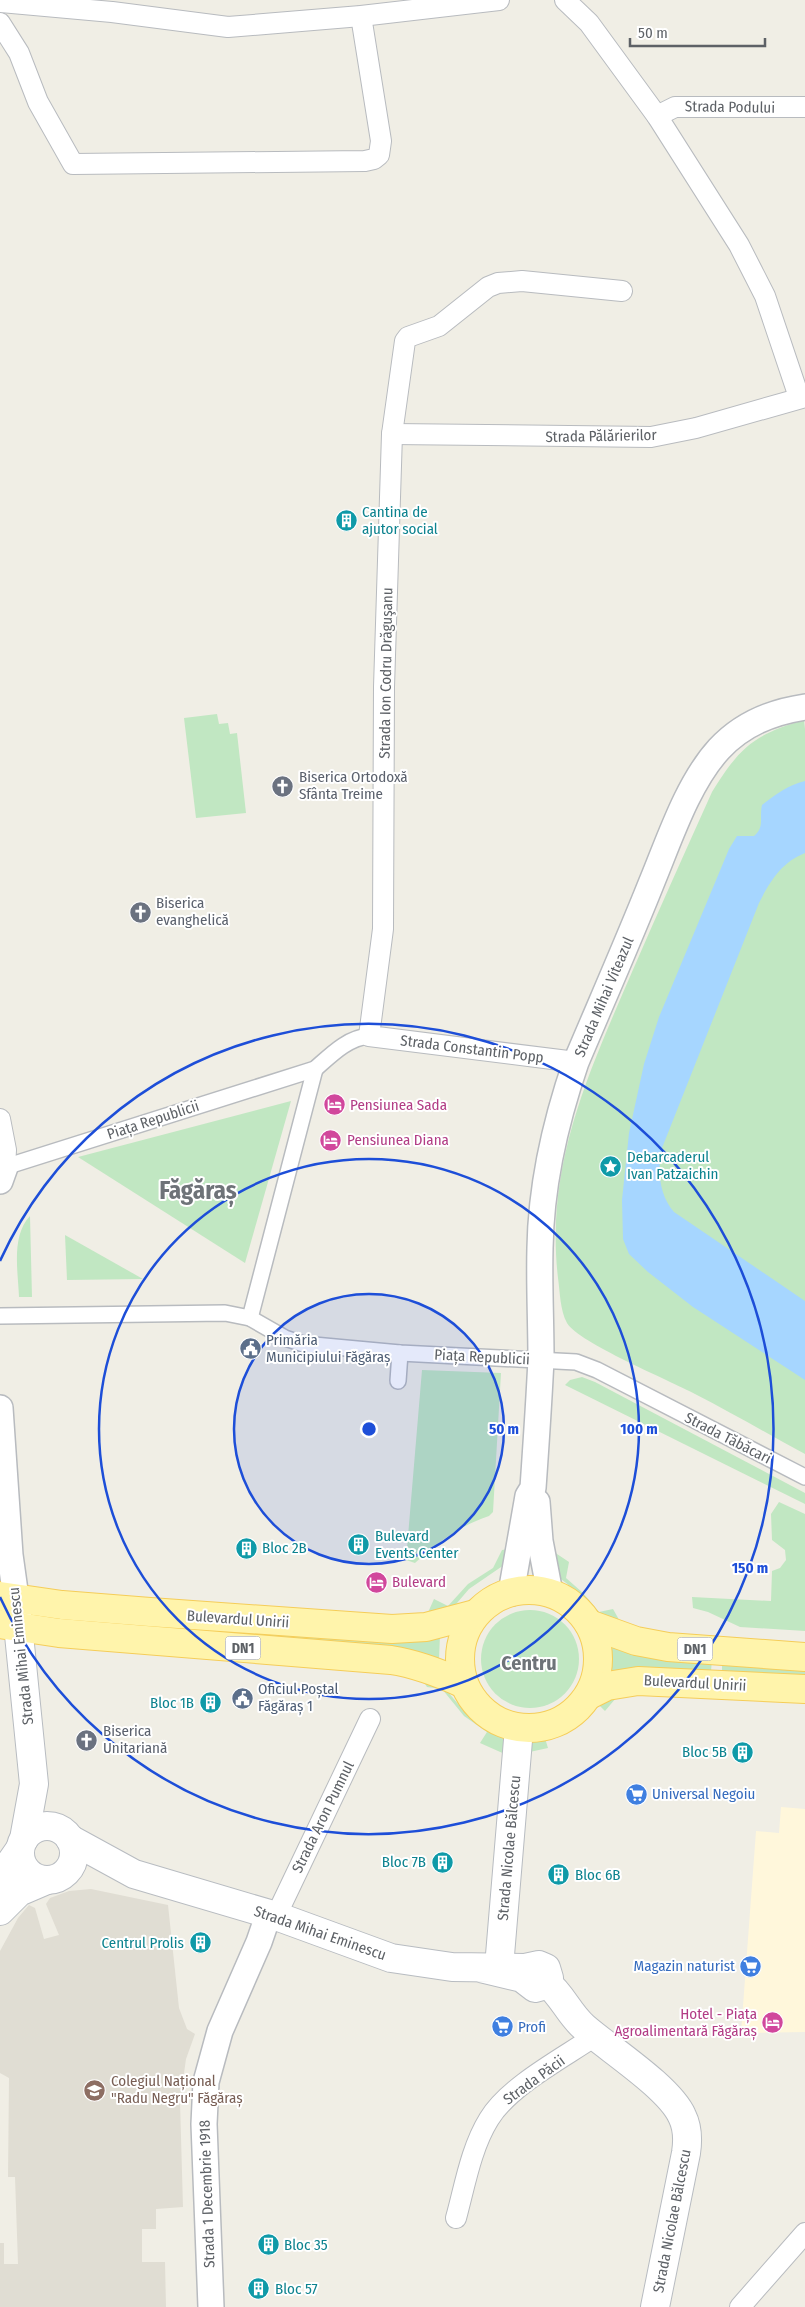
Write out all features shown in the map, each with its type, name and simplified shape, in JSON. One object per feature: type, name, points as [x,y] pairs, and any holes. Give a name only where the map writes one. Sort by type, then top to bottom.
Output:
[{"type":"main road","name":"Bulevardul Unirii","points":[[8,1597],[62,1605],[392,1629],[426,1627],[475,1614],[498,1597],[510,1592],[524,1590],[550,1593],[562,1598],[577,1609],[589,1624],[596,1641],[599,1660],[596,1678],[588,1696],[576,1711],[559,1722],[540,1728],[519,1728],[502,1723],[486,1714],[473,1701],[464,1684],[460,1655],[462,1640],[475,1614]]},
{"type":"main road","name":"Strada Mihai Eminescu","points":[[8,1597],[9,1625],[34,1784],[22,1844]]},
{"type":"main road","name":"Bulevardul Unirii","points":[[589,1624],[636,1642],[668,1647],[805,1657]]},
{"type":"main road","name":"Bulevardul Unirii","points":[[9,1625],[59,1633],[390,1660],[411,1663],[430,1669],[464,1684]]},
{"type":"main road","name":"Bulevardul Unirii","points":[[588,1696],[607,1686],[638,1681],[805,1689]]},
{"type":"main road","name":"Strada Nicolae Bălcescu","points":[[519,1728],[490,1968],[522,1978],[535,1988],[543,1987],[547,1983],[561,1997],[577,2020],[664,2093],[678,2109],[686,2126],[686,2153],[655,2307]]},
{"type":"main road","name":"Strada Mihai Eminescu","points":[[34,1784],[65,1834],[134,1874],[273,1915],[391,1958],[427,1964],[490,1968]]},
{"type":"main road","points":[[0,1878],[29,1833],[44,1827],[65,1834],[74,1856],[72,1864],[54,1878],[19,1892],[0,1911]]},
{"type":"main road","points":[[22,1844],[22,1862],[25,1869],[38,1879],[54,1878]]},
{"type":"main road","name":"Strada Mihai Eminescu","points":[[54,1878],[134,1874]]},
{"type":"street","points":[[0,2],[112,12],[220,26],[246,26],[361,16],[499,0]]},
{"type":"street","points":[[565,0],[589,23],[657,116],[722,216],[758,279],[802,397]]},
{"type":"street","points":[[0,23],[19,53],[38,102],[74,164],[365,161],[374,159],[379,155],[382,141],[361,16]]},
{"type":"street","name":"Strada Podului","points":[[657,116],[675,107],[805,107]]},
{"type":"street","name":"Strada Ion Codru Drăguşanu","points":[[369,1036],[383,929],[384,678],[392,434],[405,341],[408,337],[439,326],[488,287],[498,283],[522,281],[622,291]]},
{"type":"street","name":"Strada Pălărierilor","points":[[392,434],[651,437],[696,428],[802,397]]},
{"type":"street","name":"Strada Mihai Viteazul","points":[[540,1360],[540,1247],[546,1172],[557,1119],[576,1062],[670,839],[695,783],[706,765],[720,748],[746,726],[762,717],[805,707]]},
{"type":"street","name":"Piața Republicii","points":[[2,1172],[315,1069],[346,1043],[361,1036],[369,1036]]},
{"type":"street","name":"Strada Constantin Popp","points":[[369,1036],[576,1062]]},
{"type":"street","points":[[250,1318],[315,1069]]},
{"type":"street","points":[[0,1119],[6,1150],[2,1172]]},
{"type":"street","name":"Piața Republicii","points":[[0,1316],[208,1312],[233,1314],[250,1318],[284,1338],[303,1344],[400,1353],[540,1360]]},
{"type":"street","points":[[398,1382],[400,1353]]},
{"type":"street","points":[[510,1592],[528,1496],[532,1488],[540,1360]]},
{"type":"street","name":"Strada Tăbăcari","points":[[540,1360],[585,1364],[805,1477]]},
{"type":"street","name":"Strada Mihai Eminescu","points":[[0,1408],[10,1555],[8,1597]]},
{"type":"street","points":[[532,1488],[537,1496],[540,1541],[550,1593]]},
{"type":"street","name":"Strada Aron Pumnul","points":[[273,1915],[370,1719]]},
{"type":"street","name":"Strada 1 Decembrie 1918","points":[[211,2307],[204,2124],[206,2082],[220,2030],[273,1915]]},
{"type":"street","name":"Strada Păcii","points":[[456,2218],[477,2143],[495,2110],[522,2086],[595,2036]]},
{"type":"street","points":[[740,2307],[805,2233]]},
{"type":"shaded area","points":[[781,1807],[805,1809],[805,2032],[741,2033],[756,1831],[779,1833]]},
{"type":"shaded area","name":"Colegiul Național \"Radu Negru\" Făgăraș","points":[[91,1889],[168,1905],[179,2008],[187,2029],[195,2034],[186,2059],[180,2102],[183,2207],[156,2209],[156,2229],[142,2229],[142,2262],[165,2262],[166,2307],[0,2307],[0,2243],[4,2243],[4,2264],[18,2264],[15,2177],[8,2177],[9,2078],[0,2073],[0,1951],[18,1918],[29,1905],[35,1908],[44,1939],[59,1935],[46,1904],[50,1898],[69,1891]]},
{"type":"green space","points":[[217,714],[219,724],[228,723],[230,734],[237,733],[246,813],[196,818],[184,718]]},
{"type":"green space","points":[[804,720],[805,1454],[695,1394],[606,1351],[575,1331],[567,1323],[562,1307],[558,1278],[556,1237],[558,1197],[564,1158],[586,1083],[632,972],[712,792],[731,764],[749,745],[772,731]]},
{"type":"green space","points":[[291,1101],[245,1263],[78,1157]]},
{"type":"green space","points":[[30,1216],[32,1297],[19,1297],[18,1244],[20,1233]]},
{"type":"green space","points":[[65,1235],[143,1279],[67,1280]]},
{"type":"green space","points":[[422,1370],[501,1373],[493,1512],[489,1516],[449,1535],[415,1563],[406,1560]]},
{"type":"green space","points":[[582,1377],[595,1382],[805,1493],[805,1504],[565,1385],[570,1380]]},
{"type":"green space","points":[[779,1502],[805,1514],[805,1631],[740,1627],[708,1612],[693,1608],[692,1597],[771,1601],[772,1571],[780,1568],[786,1560],[785,1550],[772,1540],[771,1514]]},
{"type":"green space","points":[[514,1548],[504,1565],[469,1589],[451,1610],[426,1617],[434,1599],[448,1606],[468,1584],[493,1568],[502,1550]]},
{"type":"green space","points":[[548,1548],[569,1562],[566,1578],[583,1593],[599,1612],[613,1609],[622,1625],[603,1618],[575,1590],[556,1575]]},
{"type":"green space","points":[[520,1610],[540,1610],[549,1613],[565,1624],[576,1640],[579,1649],[579,1669],[576,1678],[565,1694],[549,1705],[540,1708],[520,1708],[503,1700],[489,1686],[481,1669],[481,1649],[489,1632],[503,1618]]},
{"type":"green space","points":[[183,1629],[440,1635],[439,1659],[419,1653]]},
{"type":"green space","points":[[605,1644],[642,1656],[712,1660],[711,1671],[641,1668],[604,1673]]},
{"type":"green space","points":[[722,1660],[805,1666],[805,1676],[722,1671]]},
{"type":"green space","points":[[420,1676],[448,1692],[469,1717],[505,1735],[507,1755],[480,1743],[487,1732],[464,1716],[442,1689],[427,1687]]},
{"type":"green space","points":[[616,1698],[605,1711],[595,1701],[576,1720],[544,1735],[548,1748],[525,1753],[530,1738],[572,1717],[590,1699]]},
{"type":"water","points":[[805,781],[805,853],[783,867],[759,903],[662,1148],[660,1182],[665,1198],[674,1212],[805,1301],[805,1380],[693,1307],[648,1272],[629,1254],[623,1239],[622,1200],[629,1133],[644,1064],[659,1017],[729,849],[737,836],[754,836],[757,833],[761,826],[762,805],[782,790]]},
{"type":"place","name":"Cantina de ajutor social","points":[[346,521]]},
{"type":"place","name":"Biserica Ortodoxă Sfânta Treime","points":[[283,786]]},
{"type":"place","name":"Biserica evanghelică","points":[[140,912]]},
{"type":"place","name":"Pensiunea Sada","points":[[334,1105]]},
{"type":"place","name":"Pensiunea Diana","points":[[331,1140]]},
{"type":"place","name":"Debarcaderul Ivan Patzaichin","points":[[611,1166]]},
{"type":"place","name":"Primăria Municipiului Făgăraș","points":[[250,1349]]},
{"type":"place","name":"Bulevard Events Center","points":[[359,1545]]},
{"type":"place","name":"Bloc 2B","points":[[246,1548]]},
{"type":"place","name":"Bulevard","points":[[376,1582]]},
{"type":"place","name":"Oficiul Poștal Făgăraș 1","points":[[242,1698]]},
{"type":"place","name":"Bloc 1B","points":[[210,1703]]},
{"type":"place","name":"Biserica Unitariană","points":[[87,1740]]},
{"type":"place","name":"Bloc 5B","points":[[743,1752]]},
{"type":"place","name":"Universal Negoiu","points":[[636,1794]]},
{"type":"place","name":"Bloc 7B","points":[[442,1862]]},
{"type":"place","name":"Bloc 6B","points":[[559,1875]]},
{"type":"place","name":"Centrul Prolis","points":[[200,1943]]},
{"type":"place","name":"Magazin naturist","points":[[751,1966]]},
{"type":"place","name":"Hotel - Piața Agroalimentară Făgăraș","points":[[773,2023]]},
{"type":"place","name":"Profi","points":[[502,2027]]},
{"type":"place","name":"Colegiul Național \"Radu Negru\" Făgăraș","points":[[95,2090]]},
{"type":"place","name":"Bloc 35","points":[[268,2245]]},
{"type":"place","name":"Bloc 57","points":[[259,2289]]},
{"type":"district","name":"Făgăraș","points":[[198,1191]]},
{"type":"district","name":"Centru","points":[[529,1663]]}]
